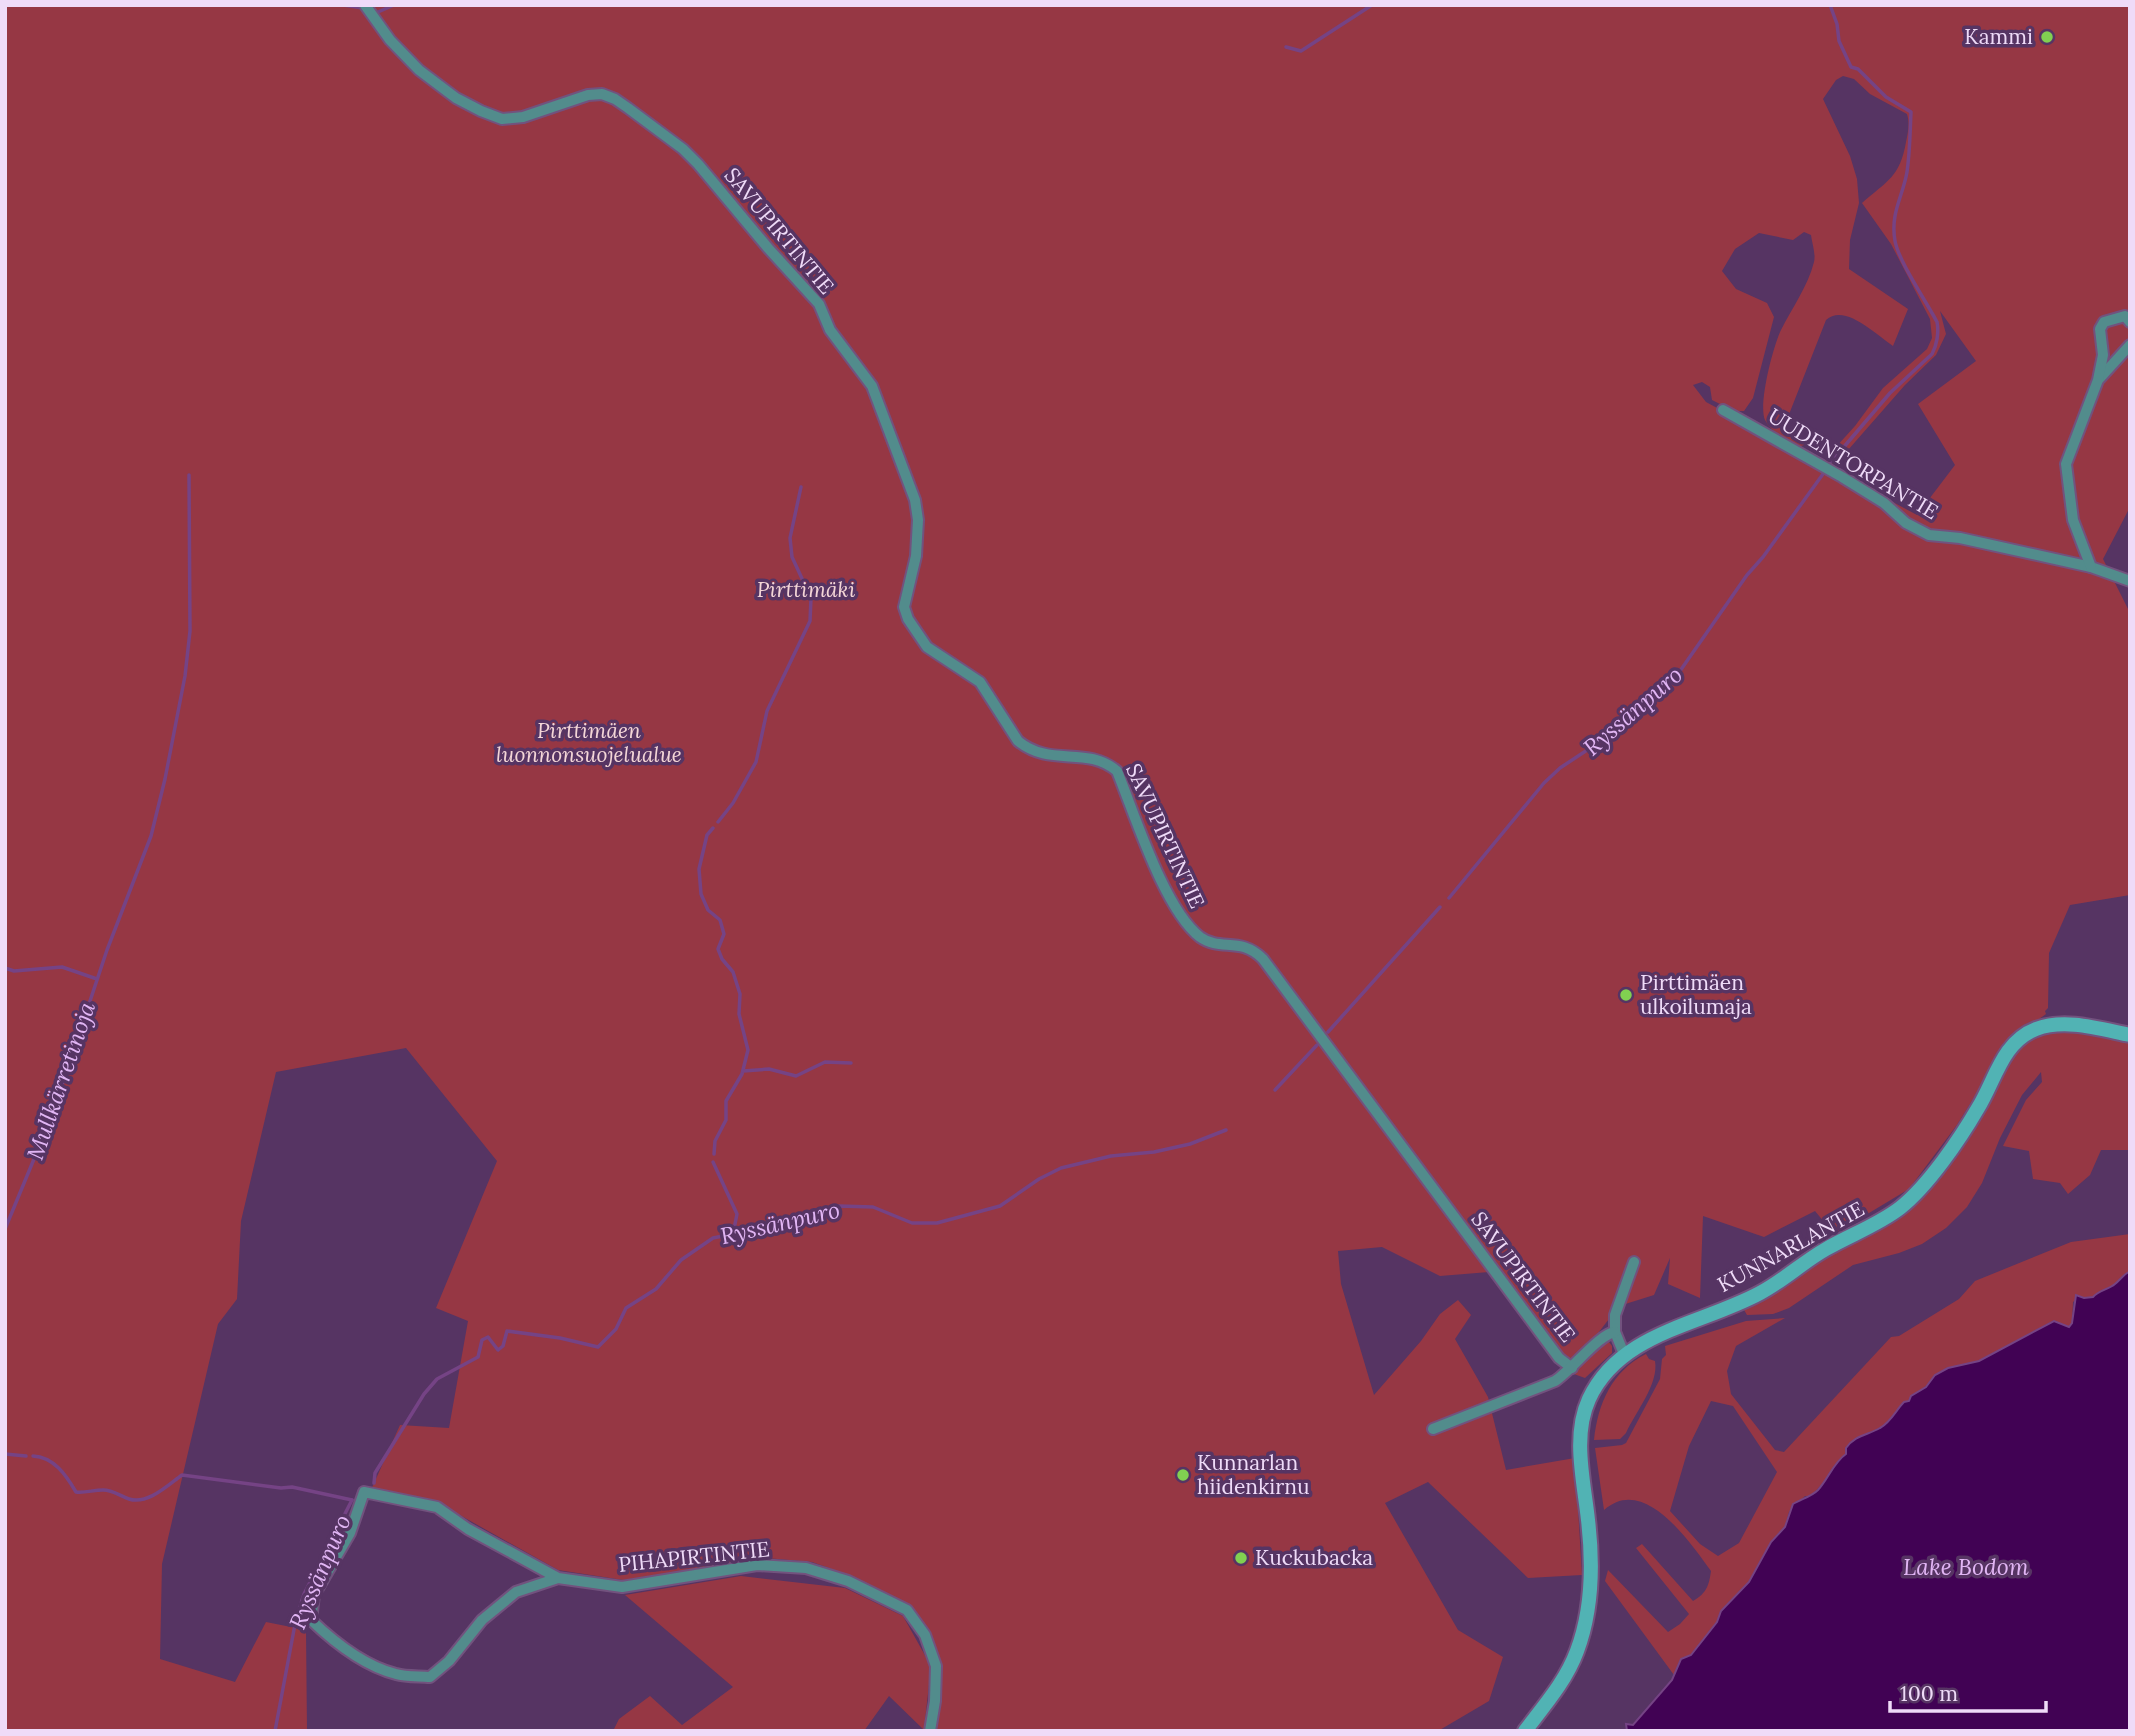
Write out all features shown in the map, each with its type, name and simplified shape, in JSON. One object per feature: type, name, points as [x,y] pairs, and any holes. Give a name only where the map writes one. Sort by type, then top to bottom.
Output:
[{"type":"main road","name":"KUNNARLANTIE","points":[[1525,1731],[1568,1671],[1583,1630],[1587,1608],[1590,1548],[1581,1459],[1581,1431],[1586,1408],[1611,1366],[1624,1354],[1654,1338],[1762,1292],[1824,1250],[1901,1208],[1927,1181],[1964,1130],[1988,1091],[2007,1052],[2024,1034],[2044,1027],[2073,1025],[2130,1035]]},
{"type":"street","name":"SAVUPIRTINTIE","points":[[365,5],[390,40],[419,70],[457,98],[481,111],[502,119],[523,117],[588,94],[601,94],[628,108],[683,149],[698,164],[819,304],[830,330],[872,386],[915,500],[918,520],[916,556],[904,607],[908,619],[927,647],[980,682],[1018,740],[1026,747],[1039,754],[1092,758],[1108,763],[1117,771],[1174,907],[1188,928],[1205,940],[1253,949],[1264,959],[1559,1358],[1572,1368],[1603,1336],[1615,1332]]},
{"type":"street","points":[[2091,567],[2073,520],[2066,464],[2098,380],[2103,355],[2099,329],[2104,322],[2125,316],[2130,322]]},
{"type":"street","points":[[2098,380],[2130,345]]},
{"type":"street","name":"UUDENTORPANTIE","points":[[1723,410],[1842,477],[1884,503],[1906,523],[1929,535],[1960,538],[2091,567],[2130,581]]},
{"type":"street","points":[[1624,1354],[1615,1332],[1615,1315],[1634,1262]]},
{"type":"street","points":[[1433,1429],[1555,1381],[1572,1368]]},
{"type":"street","name":"PIHAPIRTINTIE","points":[[558,1578],[516,1592],[482,1620],[449,1661],[430,1677],[397,1675],[375,1666],[331,1640],[311,1619],[314,1595],[349,1532],[365,1492],[437,1507],[468,1528],[558,1578],[622,1587],[757,1564],[806,1568],[848,1581],[906,1610],[925,1635],[936,1666],[936,1701],[930,1731]]},
{"type":"green space","name":"Pirttimäki","points":[[5,5],[2130,5],[2130,507],[2103,559],[2130,613],[2130,895],[2070,905],[2049,953],[2046,1014],[2009,1041],[1957,1125],[1909,1189],[1834,1234],[1815,1211],[1764,1237],[1703,1216],[1700,1298],[1668,1284],[1670,1258],[1654,1295],[1619,1306],[1568,1372],[1489,1272],[1440,1276],[1382,1247],[1338,1251],[1341,1284],[1374,1395],[1421,1341],[1440,1314],[1458,1300],[1471,1315],[1455,1339],[1488,1397],[1506,1470],[1575,1458],[1582,1575],[1528,1578],[1428,1482],[1385,1503],[1458,1630],[1503,1657],[1489,1701],[1438,1731],[935,1731],[941,1667],[912,1611],[857,1578],[812,1562],[766,1558],[623,1580],[558,1570],[440,1504],[371,1490],[400,1425],[449,1428],[468,1321],[436,1308],[497,1161],[406,1048],[276,1072],[241,1221],[237,1299],[218,1324],[162,1564],[160,1659],[235,1682],[266,1622],[306,1630],[307,1731],[5,1731]],"holes":[[[1843,76],[1854,79],[1870,94],[1907,114],[1908,131],[1896,171],[1862,203],[1891,244],[1930,319],[1932,338],[1927,349],[1883,388],[1825,462],[1834,466],[1905,385],[1936,355],[1946,334],[1940,311],[1976,361],[1918,404],[1955,465],[1917,515],[1706,402],[1693,385],[1702,382],[1710,387],[1712,400],[1734,411],[1744,411],[1753,398],[1774,317],[1767,303],[1736,289],[1722,271],[1735,249],[1759,233],[1793,240],[1804,232],[1811,235],[1815,256],[1808,280],[1781,330],[1767,375],[1763,412],[1765,420],[1775,432],[1798,447],[1804,445],[1788,430],[1786,422],[1826,320],[1842,315],[1851,318],[1893,346],[1908,309],[1849,269],[1850,240],[1859,203],[1857,179],[1850,156],[1823,99],[1836,80]]]},
{"type":"green space","points":[[2088,1031],[2130,1039],[2130,1150],[2101,1150],[2090,1175],[2068,1194],[2060,1183],[2033,1179],[2029,1151],[2003,1146],[2026,1100],[2042,1082],[2041,1072],[2022,1095],[2000,1138],[1982,1183],[1967,1207],[1946,1228],[1922,1244],[1853,1265],[1789,1308],[1773,1314],[1747,1315],[1743,1308],[1818,1257],[1896,1216],[2007,1059],[2018,1048],[2043,1033]]},
{"type":"green space","points":[[2130,1234],[2130,1271],[2093,1297],[2080,1296],[2073,1302],[2072,1323],[2069,1327],[2053,1321],[1979,1361],[1948,1368],[1899,1408],[1883,1427],[1846,1450],[1846,1454],[1824,1482],[1811,1496],[1805,1496],[1789,1512],[1785,1527],[1771,1542],[1749,1582],[1721,1611],[1718,1622],[1691,1655],[1681,1659],[1674,1675],[1605,1581],[1608,1570],[1668,1632],[1689,1614],[1636,1548],[1642,1544],[1693,1601],[1706,1588],[1711,1571],[1678,1529],[1650,1506],[1634,1500],[1619,1501],[1604,1510],[1595,1448],[1626,1443],[1660,1379],[1662,1359],[1666,1355],[1665,1346],[1746,1321],[1785,1318],[1736,1346],[1727,1371],[1731,1394],[1775,1450],[1784,1452],[1891,1337],[1899,1336],[1959,1299],[1975,1281],[2071,1242]],"holes":[[[1711,1401],[1733,1406],[1777,1472],[1739,1543],[1718,1556],[1700,1544],[1670,1511],[1689,1446]]]},
{"type":"green space","points":[[1609,1342],[1612,1353],[1585,1378],[1571,1373],[1602,1344]]},
{"type":"green space","points":[[1646,1354],[1649,1359],[1655,1361],[1654,1379],[1626,1433],[1620,1439],[1594,1440],[1599,1413],[1609,1389],[1624,1369]]},
{"type":"green space","points":[[741,1576],[845,1588],[903,1616],[931,1666],[924,1730],[889,1696],[864,1731],[613,1731],[619,1719],[650,1696],[682,1725],[733,1687],[625,1595]]},
{"type":"water","name":"Lake Bodom","points":[[2130,1271],[2130,1731],[1627,1731],[1626,1724],[1633,1725],[1672,1680],[1681,1659],[1691,1655],[1717,1622],[1721,1611],[1749,1582],[1771,1542],[1785,1527],[1793,1504],[1818,1490],[1846,1454],[1846,1448],[1850,1444],[1884,1425],[1904,1402],[1926,1387],[1935,1375],[1948,1368],[1979,1361],[2054,1321],[2069,1327],[2076,1295],[2093,1297]]},
{"type":"waterway","points":[[343,5],[363,8]]},
{"type":"waterway","points":[[378,12],[394,5]]},
{"type":"waterway","points":[[1286,47],[1301,51],[1372,5]]},
{"type":"waterway","name":"Ryssänpuro","points":[[1830,5],[1837,24],[1839,41],[1851,67],[1858,69],[1886,97],[1911,112],[1908,164],[1894,222],[1895,241],[1907,270],[1937,322],[1938,330],[1932,354],[1890,393],[1831,462]]},
{"type":"waterway","name":"Ryssänpuro","points":[[1449,898],[1544,783],[1560,768],[1619,729],[1673,681],[1747,575],[1823,474]]},
{"type":"waterway","points":[[5,1229],[51,1118],[107,950],[151,836],[165,779],[185,676],[190,631],[189,475]]},
{"type":"waterway","points":[[718,822],[733,803],[756,762],[767,711],[810,621],[811,598],[792,557],[790,538],[801,487]]},
{"type":"waterway","points":[[713,828],[707,835],[699,869],[701,894],[708,910],[720,920],[724,934],[718,949],[722,959],[733,972],[740,994],[739,1014],[748,1050],[742,1074],[726,1101],[726,1120],[715,1141],[714,1154]]},
{"type":"waterway","name":"Ryssänpuro","points":[[1328,1032],[1440,907]]},
{"type":"waterway","name":"Mullkärretinoja","points":[[5,968],[14,971],[62,967],[97,979]]},
{"type":"waterway","name":"Ryssänpuro","points":[[1275,1090],[1317,1045]]},
{"type":"waterway","points":[[743,1071],[769,1069],[796,1076],[825,1062],[851,1063]]},
{"type":"waterway","name":"Ryssänpuro","points":[[374,1483],[375,1473],[424,1394],[437,1379],[478,1357],[482,1340],[488,1337],[498,1350],[503,1346],[507,1331],[560,1338],[598,1347],[616,1329],[626,1308],[656,1289],[681,1260],[713,1238],[748,1231],[758,1225],[777,1224],[792,1217],[824,1214],[839,1206],[873,1207],[912,1223],[937,1223],[1000,1206],[1039,1179],[1061,1168],[1111,1156],[1154,1152],[1190,1144],[1226,1130]]},
{"type":"waterway","points":[[713,1162],[737,1214],[733,1234]]},
{"type":"waterway","name":"Mullkärretinoja","points":[[5,1454],[26,1456]]},
{"type":"waterway","name":"Mullkärretinoja","points":[[33,1456],[53,1463],[64,1473],[76,1492],[107,1490],[129,1499],[143,1499],[157,1493],[182,1475],[281,1488],[292,1487],[352,1500]]},
{"type":"waterway","name":"Ryssänpuro","points":[[275,1731],[296,1619],[304,1594],[352,1500]]},
{"type":"place","name":"Kammi","points":[[2047,37]]},
{"type":"place","name":"Pirttimäen ulkoilumaja","points":[[1626,995]]},
{"type":"place","name":"Kunnarlan hiidenkirnu","points":[[1183,1475]]},
{"type":"place","name":"Kuckubacka","points":[[1241,1558]]},
{"type":"park label","name":"Pirttimäen luonnonsuojelualue","points":[[589,743]]}]
